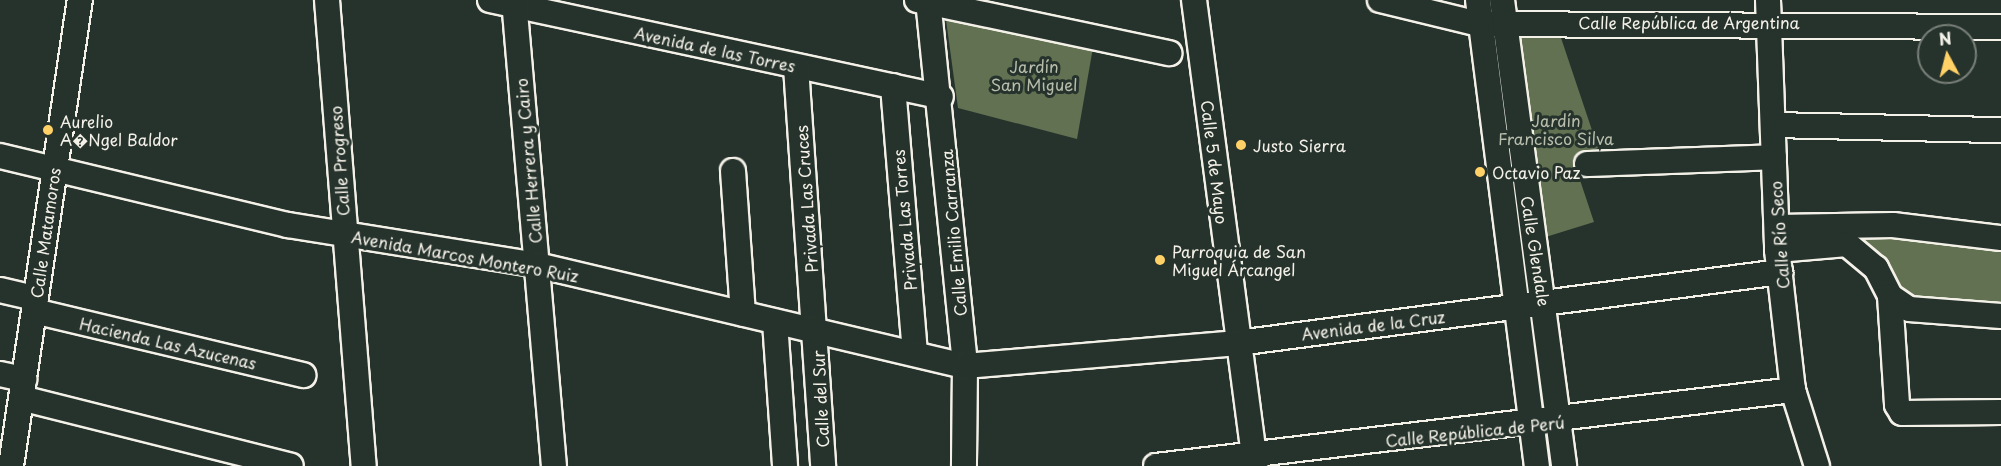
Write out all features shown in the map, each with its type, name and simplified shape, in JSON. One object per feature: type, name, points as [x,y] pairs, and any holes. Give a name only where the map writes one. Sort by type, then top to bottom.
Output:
[{"type":"street","name":"Calle Matamoros","points":[[8,462],[22,389],[80,0]]},
{"type":"street","name":"Calle Progreso","points":[[327,0],[364,466]]},
{"type":"street","name":"Avenida de las Torres","points":[[490,0],[514,2],[796,67],[941,96]]},
{"type":"street","name":"Calle 5 de Mayo","points":[[1194,0],[1255,461]]},
{"type":"street","name":"Calle República de Argentina","points":[[1380,0],[1478,12],[1769,11],[2001,27]]},
{"type":"street","points":[[924,1],[1169,53]]},
{"type":"street","name":"Calle Emilio Carranza","points":[[924,1],[941,96],[965,366],[964,466]]},
{"type":"street","name":"Calle Herrera y Cairo","points":[[514,2],[554,466]]},
{"type":"street","name":"Calle Glendale","points":[[1504,11],[1564,466]]},
{"type":"street","name":"Calle Río Seco","points":[[1769,11],[1778,250],[1793,390],[1816,466]]},
{"type":"street","name":"Calle Glendale","points":[[1478,12],[1519,306],[1537,466]]},
{"type":"street","name":"Privada Las Cruces","points":[[796,67],[816,332]]},
{"type":"street","name":"Privada Las Torres","points":[[894,86],[915,354]]},
{"type":"street","points":[[1773,125],[2001,130]]},
{"type":"street","name":"Avenida Marcos Montero Ruiz","points":[[0,156],[345,235],[537,265],[965,366]]},
{"type":"street","points":[[1587,164],[1774,157]]},
{"type":"street","points":[[734,171],[743,314]]},
{"type":"street","name":"Avenida de la Cruz","points":[[965,366],[1238,343],[1544,303],[1893,225],[2001,238]]},
{"type":"street","points":[[1846,236],[1876,268],[1890,296],[1897,405],[1902,412],[2001,412]]},
{"type":"street","name":"Hacienda Las Azucenas","points":[[0,290],[35,304],[303,375]]},
{"type":"street","points":[[1890,296],[1909,309],[2001,316]]},
{"type":"street","points":[[775,322],[785,466]]},
{"type":"street","name":"Calle del Sur","points":[[816,332],[823,466]]},
{"type":"street","points":[[0,374],[22,389],[291,466]]},
{"type":"street","name":"Calle República de Perú","points":[[1156,466],[1255,461],[1793,390]]},
{"type":"green space","name":"Jardín San Miguel","points":[[944,5],[1095,36],[1077,139],[958,108]]},
{"type":"green space","name":"Jardín Francisco Silva","points":[[1556,23],[1598,148],[1573,159],[1594,222],[1536,240],[1510,24]]},
{"type":"green space","points":[[1778,230],[2001,238],[2001,315],[1909,309],[1876,268]]},
{"type":"place","name":"Aurelio A�Ngel Baldor","points":[[48,130]]},
{"type":"place","name":"Justo Sierra","points":[[1241,145]]},
{"type":"place","name":"Octavio Paz","points":[[1480,172]]},
{"type":"place","name":"Parroquia de San Miguel Árcangel","points":[[1160,260]]}]
